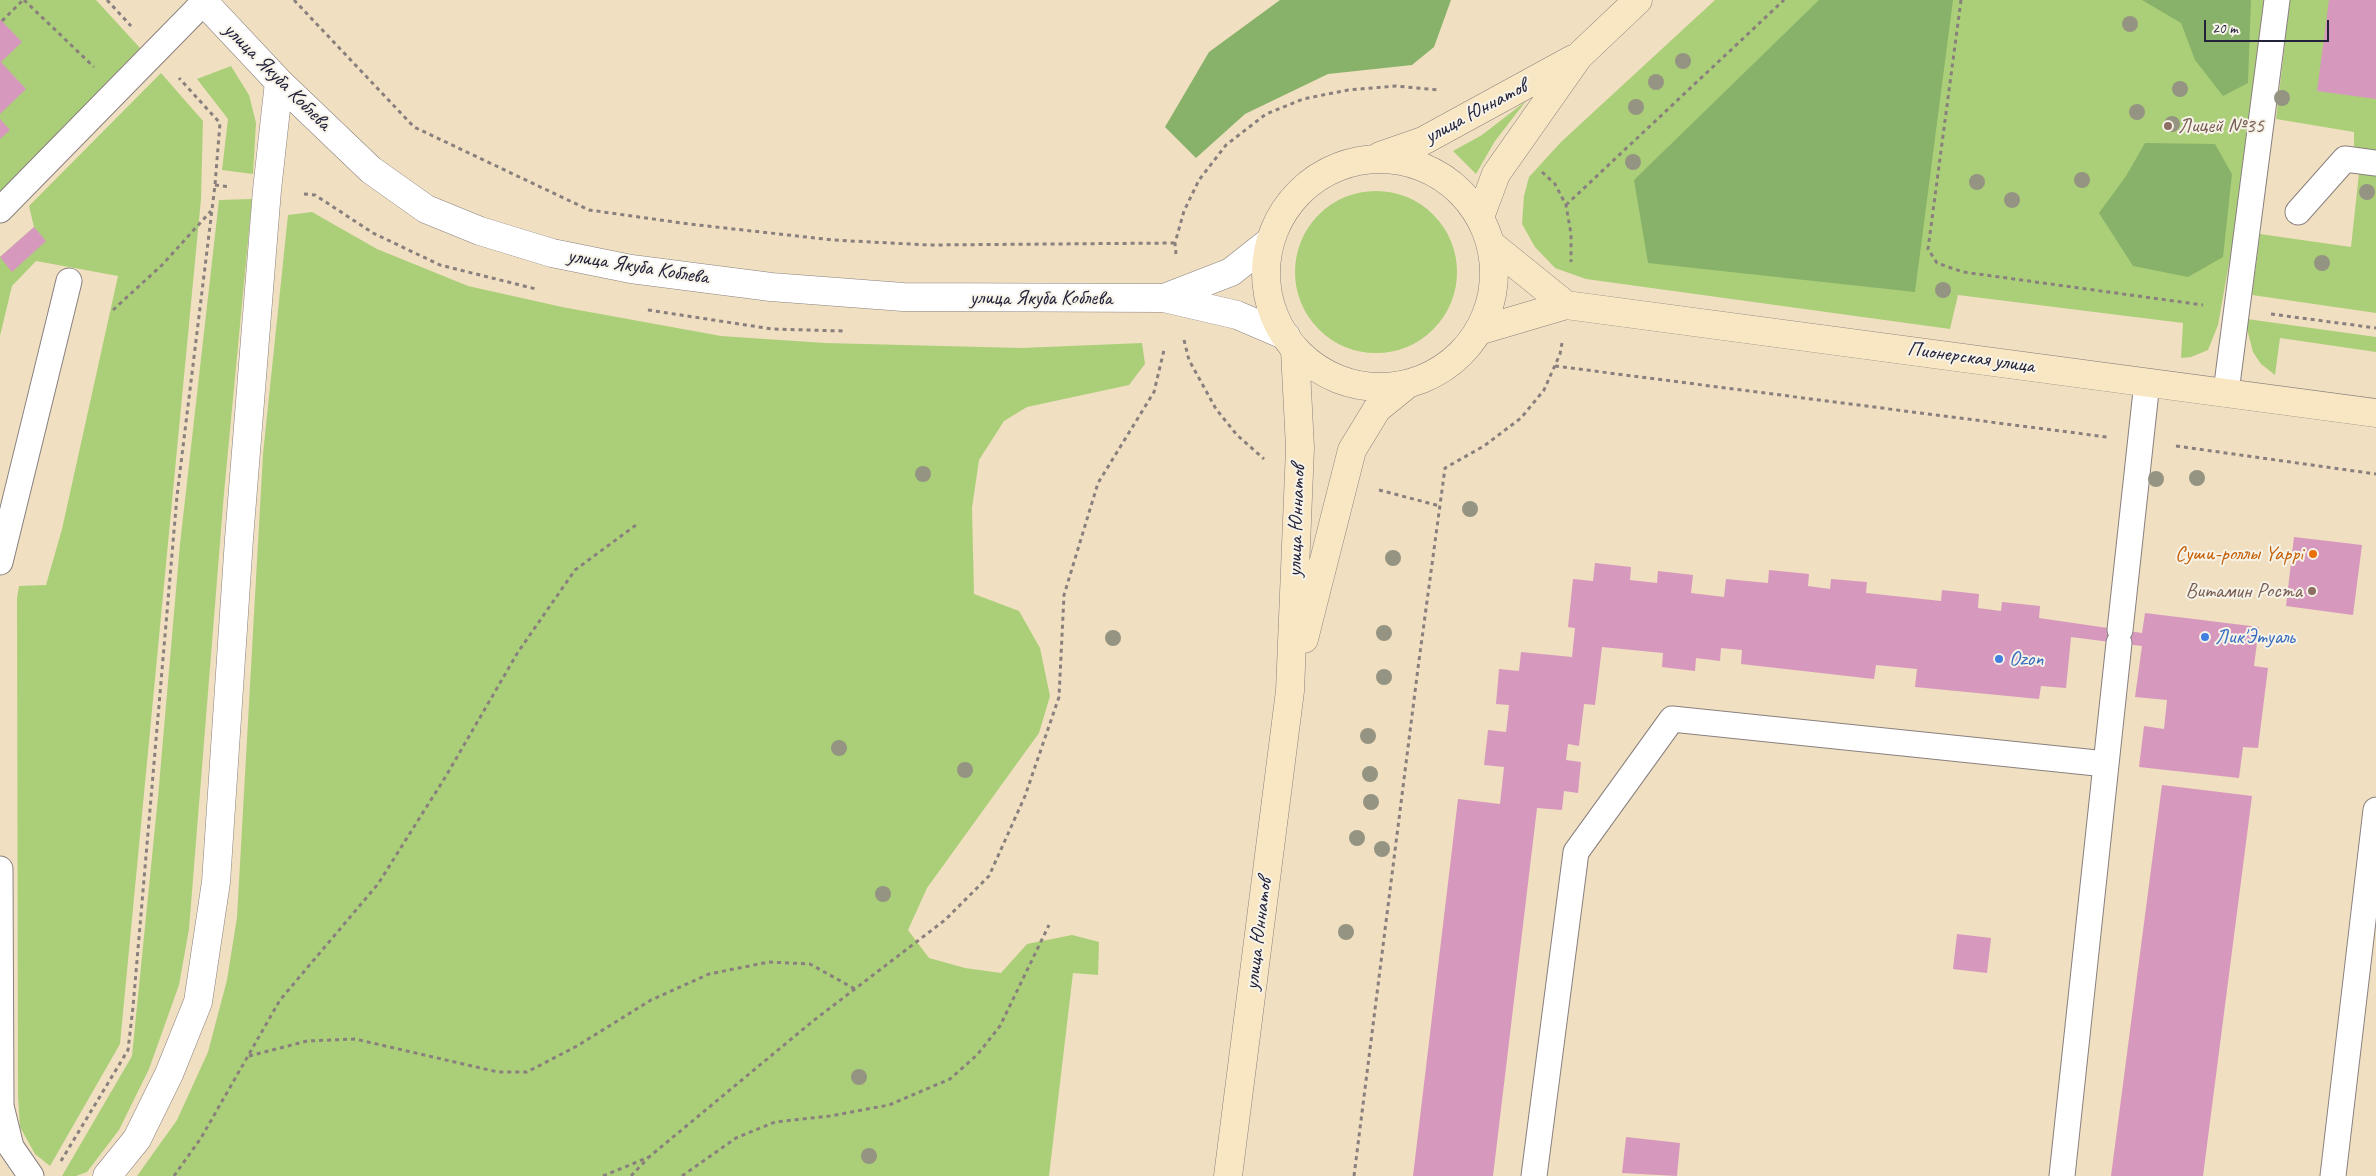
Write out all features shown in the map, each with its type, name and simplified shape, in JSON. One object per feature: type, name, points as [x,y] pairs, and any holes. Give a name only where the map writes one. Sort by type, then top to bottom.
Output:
[{"type":"main road","name":"улица Юннатов","points":[[1480,217],[1496,174],[1579,56],[1638,0]]},
{"type":"main road","name":"улица Юннатов","points":[[1369,160],[1423,141],[1579,56]]},
{"type":"main road","points":[[1384,158],[1421,165],[1453,183],[1480,217],[1493,246],[1495,284],[1486,320],[1465,351],[1435,374],[1400,386],[1361,386],[1325,374],[1290,343],[1274,318],[1265,281],[1269,242],[1284,208],[1311,180],[1346,163],[1384,158]]},
{"type":"main road","points":[[1493,246],[1566,305]]},
{"type":"main road","name":"Пионерская улица","points":[[1478,331],[1566,305],[2376,413]]},
{"type":"main road","name":"улица Юннатов","points":[[1228,1176],[1290,691],[1300,448],[1290,343]]},
{"type":"main road","name":"улица Юннатов","points":[[1290,691],[1352,450],[1376,409],[1410,382]]},
{"type":"street","name":"улица Якуба Коблева","points":[[203,1],[279,82],[371,170],[426,209],[480,231],[552,253],[631,269],[771,287],[903,297],[1164,298],[1237,315],[1290,343]]},
{"type":"street","points":[[107,1176],[138,1139],[169,1074],[198,1002],[216,882],[240,529],[266,200],[279,82]]},
{"type":"street","name":"улица Якуба Коблева","points":[[1164,298],[1231,272],[1269,242]]},
{"type":"lane","points":[[2226,392],[2278,0]]},
{"type":"lane","points":[[0,210],[203,1]]},
{"type":"lane","points":[[2298,212],[2345,159],[2376,163]]},
{"type":"lane","points":[[0,562],[69,281]]},
{"type":"lane","points":[[2062,1176],[2147,382]]},
{"type":"lane","points":[[1534,1176],[1576,852],[1672,718],[2106,764]]},
{"type":"lane","points":[[2333,1176],[2376,810]]},
{"type":"lane","points":[[0,869],[1,1113],[11,1147],[31,1176]]},
{"type":"path","points":[[2,21],[24,0],[118,90]]},
{"type":"path","points":[[59,1164],[128,1050],[134,1007],[177,496],[212,210],[220,123],[107,0]]},
{"type":"path","points":[[294,0],[414,127],[589,210],[689,224],[833,240],[928,244],[1175,243],[1184,211],[1199,180],[1226,145],[1266,114],[1303,99],[1348,90],[1396,86],[1442,90]]},
{"type":"path","points":[[1566,205],[1784,0]]},
{"type":"path","points":[[1961,0],[1928,249],[1937,263],[1963,272],[2376,328]]},
{"type":"path","points":[[113,310],[162,265],[212,210]]},
{"type":"path","points":[[1354,1176],[1445,468],[1484,446],[1521,418],[1544,390],[1560,354],[1571,254]]},
{"type":"path","points":[[631,1176],[649,1157],[813,1021],[945,920],[989,876],[1026,796],[1059,697],[1064,595],[1098,483],[1154,392],[1164,350]]},
{"type":"path","points":[[1555,366],[2141,441],[2376,474]]},
{"type":"path","points":[[174,1176],[201,1138],[280,1000],[378,884],[446,776],[518,652],[574,570],[636,525]]},
{"type":"path","points":[[682,1176],[736,1138],[775,1122],[830,1116],[889,1105],[950,1079],[977,1056],[1000,1026],[1049,925]]},
{"type":"path","points":[[248,1056],[306,1041],[355,1039],[498,1072],[527,1072],[577,1046],[651,1000],[709,974],[769,962],[810,964],[855,989]]},
{"type":"path","points":[[603,1176],[649,1157]]},
{"type":"green space","points":[[0,0],[96,0],[141,49],[0,192]]},
{"type":"green space","points":[[1280,0],[1451,0],[1434,47],[1412,65],[1328,74],[1245,114],[1196,158],[1165,127],[1209,52]]},
{"type":"green space","points":[[1715,0],[2264,0],[2239,207],[2218,325],[2208,350],[2191,357],[2181,358],[2183,323],[1958,295],[1950,329],[1586,279],[1555,268],[1535,247],[1522,224],[1524,196],[1529,177],[1561,142]]},
{"type":"green space","points":[[1819,0],[1953,0],[1915,292],[1648,263],[1634,180]]},
{"type":"green space","points":[[2142,0],[2251,0],[2248,83],[2223,96],[2195,60],[2181,23]]},
{"type":"green space","points":[[2290,0],[2329,0],[2376,99],[2376,151],[2354,148],[2354,132],[2276,119]]},
{"type":"green space","points":[[231,66],[249,95],[256,123],[253,174],[222,170],[228,119],[197,79]]},
{"type":"green space","points":[[161,73],[203,121],[201,199],[120,1044],[50,1166],[35,1154],[20,1127],[18,1096],[17,598],[19,586],[46,585],[62,529],[118,276],[36,261],[12,286],[0,336],[0,257],[34,227],[29,206]]},
{"type":"green space","points":[[1526,101],[1495,141],[1476,174],[1453,151],[1482,135]]},
{"type":"green space","points":[[2145,143],[2215,144],[2232,174],[2223,257],[2188,277],[2133,266],[2099,213],[2126,176]]},
{"type":"green space","points":[[2359,173],[2376,175],[2376,313],[2252,295],[2260,234],[2351,247]]},
{"type":"green space","points":[[1384,191],[1400,194],[1414,200],[1428,209],[1439,220],[1454,248],[1457,272],[1456,288],[1448,310],[1439,324],[1428,335],[1400,350],[1368,353],[1352,350],[1338,344],[1324,335],[1313,324],[1298,296],[1295,264],[1298,248],[1304,234],[1313,220],[1324,209],[1352,194]]},
{"type":"green space","points":[[252,199],[224,493],[189,929],[179,985],[149,1069],[119,1130],[87,1172],[76,1176],[62,1176],[132,1056],[158,797],[180,544],[219,200]]},
{"type":"green space","points":[[312,212],[377,249],[468,286],[562,307],[721,336],[825,343],[1021,348],[1142,343],[1145,364],[1129,385],[1027,407],[1004,421],[979,460],[972,508],[974,594],[1019,611],[1040,648],[1050,696],[1039,733],[927,888],[908,930],[929,958],[965,968],[1001,973],[1027,944],[1072,935],[1099,942],[1098,975],[1073,973],[1049,1176],[137,1176],[177,1120],[208,1052],[227,980],[237,917],[263,454],[288,215]]},
{"type":"green space","points":[[2247,319],[2376,337],[2376,352],[2280,338],[2275,375],[2261,364],[2253,352],[2247,329]]},
{"type":"building","points":[[2329,0],[2376,0],[2376,99],[2317,91]]},
{"type":"building","points":[[0,19],[22,42],[1,62],[26,89],[0,114]]},
{"type":"building","points":[[0,119],[10,130],[0,139]]},
{"type":"building","points":[[34,227],[46,241],[12,272],[0,257]]},
{"type":"building","points":[[2294,537],[2362,545],[2353,615],[2286,606]]},
{"type":"building","points":[[1595,563],[1631,567],[1630,580],[1657,583],[1658,571],[1693,575],[1691,593],[1724,597],[1726,579],[1768,583],[1769,570],[1809,574],[1808,586],[1830,589],[1831,579],[1867,582],[1866,593],[1941,601],[1942,590],[1979,594],[1978,608],[2001,611],[2002,602],[2040,606],[2039,618],[2142,633],[2145,613],[2259,627],[2254,666],[2268,668],[2258,748],[2243,747],[2239,778],[2139,767],[2144,726],[2164,729],[2167,700],[2135,697],[2142,646],[2071,637],[2066,688],[2041,686],[2039,699],[1915,687],[1917,669],[1876,665],[1874,679],[1741,664],[1742,650],[1721,648],[1720,661],[1696,658],[1695,671],[1662,667],[1663,653],[1602,647],[1595,705],[1584,704],[1579,746],[1568,744],[1566,760],[1581,762],[1578,793],[1564,791],[1562,810],[1537,808],[1493,1176],[1413,1176],[1458,799],[1500,804],[1504,767],[1484,765],[1488,730],[1506,732],[1509,705],[1496,704],[1499,669],[1519,671],[1521,652],[1572,657],[1575,628],[1568,627],[1573,579],[1593,581]]},
{"type":"building","points":[[2162,785],[2252,796],[2203,1176],[2111,1176]]},
{"type":"building","points":[[1957,934],[1991,938],[1987,973],[1953,969]]},
{"type":"building","points":[[1626,1137],[1680,1143],[1677,1176],[1622,1173]]},
{"type":"place","name":"Лицей №35","points":[[2168,126]]},
{"type":"place","name":"Суши-роллы Yappi","points":[[2313,554]]},
{"type":"place","name":"Витамин Роста","points":[[2312,591]]},
{"type":"place","name":"Лик'Этуаль","points":[[2205,637]]},
{"type":"place","name":"Ozon","points":[[1999,659]]}]
